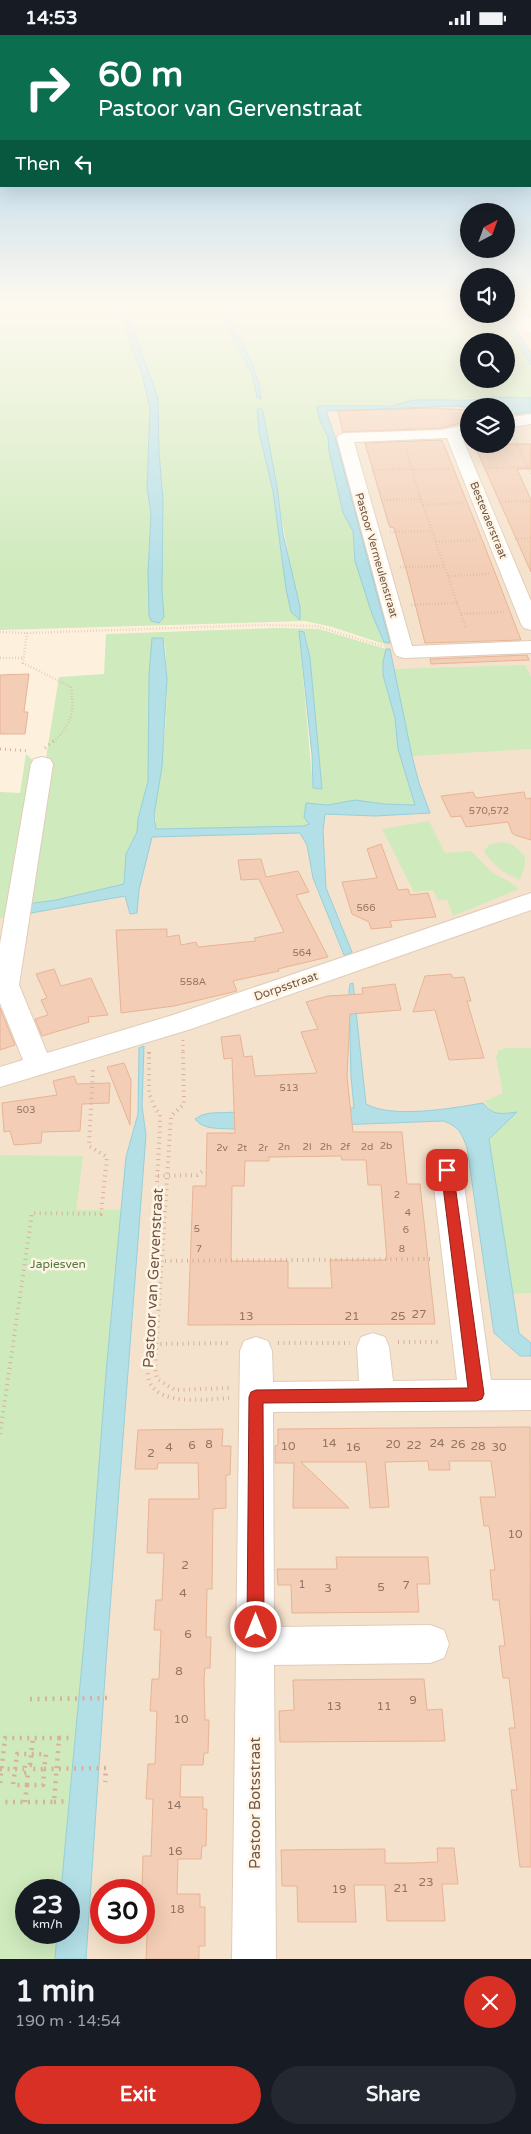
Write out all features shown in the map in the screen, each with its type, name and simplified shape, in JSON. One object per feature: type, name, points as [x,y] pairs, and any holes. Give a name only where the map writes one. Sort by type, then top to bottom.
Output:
[{"type":"street","points":[[515,427],[531,419]]},
{"type":"street","points":[[452,432],[460,431]]},
{"type":"street","name":"Pastoor Vermeulenstraat","points":[[394,644],[392,606],[345,438],[441,435],[452,432]]},
{"type":"street","name":"Bestevaerstraat","points":[[452,432],[528,617]]},
{"type":"street","points":[[394,644],[404,652],[531,647]]},
{"type":"street","points":[[38,1064],[6,985],[41,758]]},
{"type":"street","name":"Dorpsstraat","points":[[0,1077],[38,1064],[94,1050],[149,1033],[531,901]]},
{"type":"street","points":[[447,1170],[476,1394]]},
{"type":"street","points":[[372,1344],[377,1395]]},
{"type":"street","name":"Pastoor Botsstraat","points":[[254,1346],[256,1393],[254,1959]]},
{"type":"street","points":[[256,1393],[531,1395]]},
{"type":"street","points":[[256,1647],[430,1644]]},
{"type":"path","points":[[402,437],[421,499],[466,629]]},
{"type":"path","points":[[515,440],[531,474]]},
{"type":"path","points":[[354,470],[527,467]]},
{"type":"path","points":[[362,500],[421,499]]},
{"type":"path","points":[[423,505],[531,501]]},
{"type":"path","points":[[371,533],[432,531]]},
{"type":"path","points":[[381,567],[444,566]]},
{"type":"path","points":[[448,576],[511,573]]},
{"type":"path","points":[[392,606],[458,603]]},
{"type":"path","points":[[461,614],[528,617]]},
{"type":"path","points":[[0,632],[27,633],[263,625],[316,626],[394,644]]},
{"type":"path","points":[[0,749],[41,758],[67,731],[75,706],[71,687],[24,663],[27,633]]},
{"type":"path","points":[[0,658],[24,658]]},
{"type":"path","points":[[182,1022],[184,1104],[171,1116],[154,1367],[157,1379],[175,1390],[256,1393]]},
{"type":"path","name":"Pastoor van Gervenstraat","points":[[149,1033],[148,1095],[154,1109],[160,1115],[154,1261],[147,1367],[150,1384],[160,1395],[177,1399],[256,1393]]},
{"type":"path","points":[[0,1434],[32,1213],[101,1213],[102,1210],[107,1157],[89,1146],[94,1050]]},
{"type":"path","name":"Pastoor van Gervenstraat","points":[[158,1176],[197,1175],[204,1170]]},
{"type":"path","points":[[154,1261],[458,1259]]},
{"type":"path","points":[[155,1344],[254,1346],[469,1342]]},
{"type":"path","points":[[30,1699],[112,1698]]},
{"type":"path","points":[[0,1783],[2,1738],[72,1738]]},
{"type":"path","points":[[26,1802],[33,1738]]},
{"type":"path","points":[[54,1802],[59,1738]]},
{"type":"path","points":[[16,1754],[46,1754],[44,1769],[43,1785],[13,1785],[16,1754]]},
{"type":"path","points":[[1,1769],[106,1768],[105,1782]]},
{"type":"path","points":[[0,1802],[67,1801]]},
{"type":"shaded area","points":[[306,402],[460,403],[460,453],[515,453],[515,404],[531,404],[531,1959],[0,1959],[0,908],[144,823],[396,795],[397,687]]},
{"type":"green space","points":[[0,394],[147,394],[150,408],[147,486],[151,515],[148,572],[149,615],[151,621],[159,622],[164,617],[162,591],[163,500],[156,394],[256,394],[257,398],[258,394],[531,394],[531,398],[460,398],[326,411],[335,437],[390,643],[387,645],[332,627],[305,621],[0,630]],"holes":[[[263,412],[300,619],[292,612],[286,589],[273,491],[259,432]]]},
{"type":"green space","points":[[277,628],[319,629],[386,649],[383,675],[395,718],[398,749],[415,805],[384,804],[355,800],[319,805],[309,824],[304,826],[156,829],[156,819],[154,816],[167,702],[166,654],[163,638],[150,731],[148,781],[138,819],[137,832],[126,854],[124,884],[56,900],[27,904],[48,762],[46,758],[59,677],[104,674],[106,634]],"holes":[[[299,631],[305,632],[310,658],[321,789],[313,788]]]},
{"type":"green space","points":[[525,665],[531,677],[531,749],[412,756],[394,669]]},
{"type":"green space","points":[[26,754],[37,764],[14,916],[0,918],[0,792],[20,793]]},
{"type":"green space","points":[[429,821],[445,853],[471,851],[493,873],[519,889],[453,916],[447,900],[438,900],[433,890],[414,892],[382,829]]},
{"type":"green space","points":[[503,842],[513,845],[525,856],[525,865],[520,880],[499,869],[484,851],[490,844]]},
{"type":"green space","points":[[531,1048],[531,1293],[513,1294],[489,1139],[516,1112],[498,1113],[490,1109],[485,1101],[503,1093],[496,1057],[499,1050]]},
{"type":"green space","name":"Japiesven","points":[[0,1155],[83,1156],[76,1210],[121,1210],[62,1879],[15,1879],[15,1944],[56,1944],[55,1959],[0,1959]]},
{"type":"water","points":[[147,394],[156,394],[163,500],[162,591],[164,617],[159,623],[151,621],[149,615],[148,572],[151,515],[147,486],[150,408]]},
{"type":"water","points":[[256,394],[260,394],[261,399],[257,398]]},
{"type":"water","points":[[493,397],[531,398],[531,412],[515,414],[515,398],[485,398]]},
{"type":"water","points":[[415,400],[460,400],[460,406],[326,411],[335,437],[390,643],[384,642],[372,614],[355,561],[353,531],[343,513],[329,451],[328,437],[319,418],[317,406],[391,406]]},
{"type":"water","points":[[257,409],[261,409],[263,412],[277,487],[283,534],[300,607],[300,620],[291,612],[286,589],[273,491],[259,432]]},
{"type":"water","points":[[299,631],[304,632],[310,658],[322,789],[313,788],[312,755]]},
{"type":"water","points":[[152,638],[163,638],[167,679],[162,767],[154,815],[156,829],[304,826],[309,824],[304,817],[306,803],[328,805],[355,800],[384,804],[415,805],[398,749],[395,718],[383,675],[386,649],[390,649],[412,756],[430,813],[375,816],[325,814],[323,831],[326,888],[352,952],[344,955],[313,878],[307,845],[300,833],[152,837],[139,890],[137,913],[130,914],[125,896],[26,914],[27,904],[56,900],[124,884],[126,854],[137,832],[138,819],[148,781],[149,675]]},
{"type":"water","points":[[353,983],[366,1104],[391,1111],[407,1112],[483,1103],[494,1112],[517,1112],[489,1139],[519,1333],[531,1343],[531,1356],[520,1356],[494,1333],[467,1148],[461,1135],[453,1125],[443,1121],[231,1129],[207,1127],[198,1123],[195,1119],[211,1113],[354,1108],[351,1077],[349,991],[350,984]]},
{"type":"water","points":[[144,1046],[142,1106],[146,1135],[90,1879],[86,1959],[55,1959],[56,1944],[80,1944],[80,1879],[62,1879],[126,1157],[138,1114],[139,1048]]},
{"type":"building","points":[[431,408],[460,410],[460,423],[441,428],[343,432],[338,411]]},
{"type":"building","points":[[442,440],[521,640],[425,643],[394,528],[390,527],[388,522],[365,443]]},
{"type":"building","points":[[515,444],[531,444],[531,469],[517,469],[531,500],[531,572],[478,453],[515,453]]},
{"type":"building","points":[[527,655],[529,660],[431,664],[430,659]]},
{"type":"building","points":[[29,674],[24,712],[28,712],[25,734],[0,734],[0,675]]},
{"type":"building","points":[[473,792],[476,798],[524,792],[526,799],[531,798],[531,840],[512,833],[508,822],[466,827],[461,816],[451,817],[441,796]]},
{"type":"building","points":[[381,844],[398,890],[408,889],[410,895],[428,893],[436,917],[390,921],[392,927],[371,929],[369,922],[352,914],[342,882],[377,878],[367,849]]},
{"type":"building","points":[[261,859],[266,877],[298,871],[309,892],[296,895],[328,957],[278,969],[279,971],[233,981],[237,991],[174,1006],[121,1013],[116,930],[167,929],[167,937],[179,935],[181,945],[196,942],[198,947],[256,941],[254,938],[284,932],[259,879],[241,880],[238,860]]},
{"type":"building","points":[[54,969],[61,986],[91,978],[108,1015],[88,1017],[89,1022],[42,1036],[35,1019],[48,1015],[41,1000],[47,998],[36,974]]},
{"type":"building","points":[[451,974],[453,978],[464,977],[471,1001],[467,1001],[484,1058],[449,1060],[435,1010],[413,1012],[425,976]]},
{"type":"building","points":[[395,984],[401,1010],[350,1014],[347,1077],[353,1132],[402,1132],[407,1184],[420,1184],[435,1324],[188,1325],[193,1186],[206,1186],[207,1133],[235,1133],[232,1058],[224,1059],[221,1037],[240,1035],[244,1057],[252,1056],[255,1076],[317,1073],[301,1032],[318,1029],[306,1002],[328,996],[363,994],[362,988]],"holes":[[[341,1156],[342,1160],[366,1160],[368,1185],[381,1185],[387,1260],[330,1260],[332,1288],[288,1288],[288,1261],[231,1261],[232,1186],[244,1186],[245,1161],[269,1161],[269,1157]]]},
{"type":"building","points":[[0,1008],[15,1045],[0,1050]]},
{"type":"building","points":[[124,1063],[131,1080],[130,1125],[107,1067]]},
{"type":"building","points":[[74,1076],[77,1084],[110,1083],[109,1103],[82,1104],[80,1131],[42,1132],[41,1143],[14,1145],[10,1131],[4,1132],[2,1103],[57,1095],[53,1081]]},
{"type":"building","points":[[530,1427],[531,1867],[520,1867],[511,1790],[517,1790],[509,1728],[515,1728],[509,1678],[503,1678],[499,1646],[505,1646],[499,1600],[493,1600],[490,1570],[495,1570],[489,1526],[484,1526],[480,1497],[496,1497],[491,1461],[449,1461],[450,1470],[429,1470],[428,1461],[385,1462],[389,1507],[370,1508],[366,1462],[301,1462],[349,1508],[293,1508],[294,1463],[275,1463],[275,1446],[278,1445],[278,1429]]},
{"type":"building","points":[[223,1429],[222,1446],[231,1446],[230,1475],[226,1475],[226,1508],[213,1509],[212,1589],[207,1589],[206,1637],[211,1637],[210,1668],[205,1668],[204,1679],[205,1720],[209,1720],[208,1753],[204,1753],[203,1765],[181,1765],[180,1797],[203,1797],[203,1809],[207,1809],[206,1846],[202,1846],[201,1859],[178,1859],[177,1894],[200,1894],[200,1907],[205,1907],[205,1946],[199,1946],[199,1959],[146,1959],[147,1944],[155,1944],[155,1879],[142,1879],[143,1856],[151,1856],[153,1799],[146,1799],[148,1764],[155,1764],[157,1711],[150,1711],[152,1679],[159,1679],[161,1630],[154,1630],[156,1600],[162,1600],[164,1553],[147,1553],[149,1499],[199,1499],[198,1463],[158,1463],[157,1469],[135,1469],[138,1430]]},
{"type":"building","points":[[336,1557],[428,1557],[430,1584],[417,1584],[419,1612],[292,1613],[291,1585],[278,1585],[277,1569],[337,1569]]},
{"type":"building","points":[[424,1679],[427,1710],[442,1709],[445,1741],[280,1742],[279,1711],[294,1710],[293,1680]]},
{"type":"building","points":[[437,1848],[454,1848],[458,1884],[442,1884],[445,1921],[387,1921],[385,1885],[354,1885],[356,1922],[298,1922],[297,1886],[282,1886],[281,1850],[385,1849],[385,1863],[412,1863],[438,1862]]},
{"type":"route","points":[[256,1627],[256,1397],[476,1394],[447,1170]]}]
